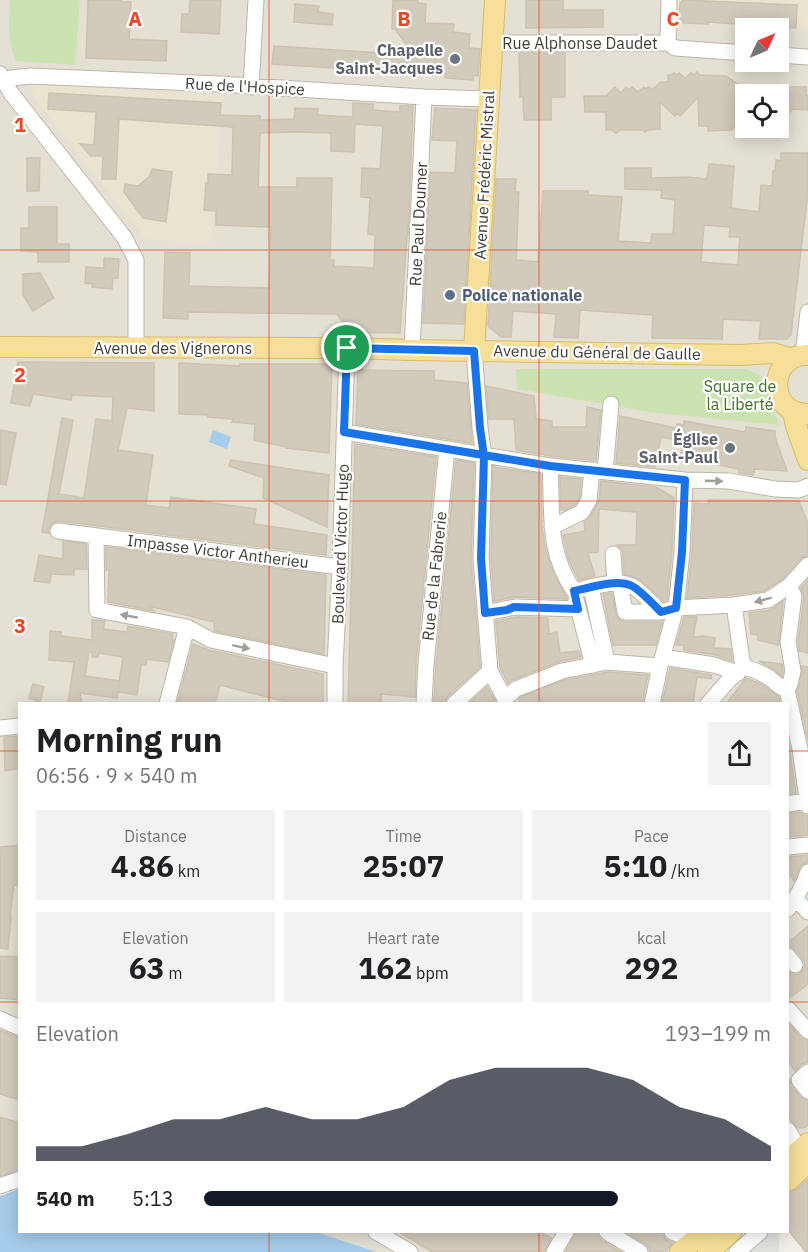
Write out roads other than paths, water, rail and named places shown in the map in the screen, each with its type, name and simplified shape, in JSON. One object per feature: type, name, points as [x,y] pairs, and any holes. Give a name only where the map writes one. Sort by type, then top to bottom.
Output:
[{"type":"main road","name":"Avenue Frédéric Mistral","points":[[474,351],[495,0]]},
{"type":"main road","name":"Avenue des Vignerons","points":[[0,347],[347,348]]},
{"type":"main road","name":"Avenue du Général de Gaulle","points":[[347,348],[773,353],[801,356]]},
{"type":"main road","points":[[740,354],[763,369],[777,383]]},
{"type":"main road","points":[[801,356],[783,365],[778,374],[777,392],[786,406],[800,413],[796,426],[808,460]]},
{"type":"main road","points":[[789,1178],[803,1157]]},
{"type":"main road","points":[[708,1252],[730,1233]]},
{"type":"street","points":[[251,87],[256,0]]},
{"type":"street","points":[[668,43],[669,0]]},
{"type":"street","name":"Rue Alphonse Daudet","points":[[492,43],[668,43],[675,48],[735,51]]},
{"type":"street","points":[[789,56],[808,57]]},
{"type":"street","name":"Rue de l'Hospice","points":[[2,77],[30,76],[488,99]]},
{"type":"street","points":[[2,77],[24,111],[124,237],[136,260],[136,348]]},
{"type":"street","name":"Rue Paul Doumer","points":[[412,350],[424,97]]},
{"type":"street","points":[[801,356],[808,312]]},
{"type":"street","name":"Boulevard Victor Hugo","points":[[335,702],[347,348]]},
{"type":"street","points":[[474,351],[484,456],[481,558],[490,671],[505,701],[516,689],[562,671],[600,664],[661,662],[714,665],[740,670],[754,669],[782,689],[787,690]]},
{"type":"street","points":[[552,527],[582,512],[589,500],[598,471],[611,404]]},
{"type":"street","points":[[344,432],[550,466],[685,480],[729,481],[775,489],[799,490],[808,486]]},
{"type":"street","name":"Rue de la Fabrerie","points":[[424,702],[447,449]]},
{"type":"street","points":[[550,466],[552,536],[558,560],[574,591],[578,609],[600,664]]},
{"type":"street","points":[[652,702],[682,552],[685,480]]},
{"type":"street","name":"Impasse Victor Antherieu","points":[[58,531],[340,567]]},
{"type":"street","points":[[96,536],[97,610],[187,627],[211,640],[335,666]]},
{"type":"street","points":[[613,554],[617,583],[625,612],[734,605],[768,600],[789,586],[808,565]]},
{"type":"street","points":[[574,591],[617,583],[631,585],[669,610]]},
{"type":"street","points":[[789,586],[794,596],[788,642],[793,671],[787,690],[804,747],[807,798],[789,804]]},
{"type":"street","points":[[591,587],[600,664]]},
{"type":"street","points":[[710,702],[740,670],[734,605]]},
{"type":"street","points":[[485,613],[514,607],[578,609]]},
{"type":"street","points":[[168,702],[187,627]]},
{"type":"street","points":[[456,702],[490,671]]},
{"type":"street","points":[[0,728],[18,726]]},
{"type":"street","points":[[789,847],[808,845]]},
{"type":"street","points":[[808,872],[798,898],[808,912]]},
{"type":"street","points":[[789,1010],[808,1031]]},
{"type":"street","points":[[0,1019],[18,1027]]},
{"type":"street","points":[[808,1072],[799,1080],[808,1091]]},
{"type":"street","points":[[789,1132],[803,1157]]},
{"type":"street","points":[[0,1186],[18,1180]]},
{"type":"street","points":[[378,1233],[410,1252]]},
{"type":"street","points":[[609,1233],[640,1252]]},
{"type":"street","points":[[674,1233],[691,1242]]},
{"type":"street","points":[[737,1252],[759,1233]]},
{"type":"street","points":[[554,1252],[560,1234]]},
{"type":"water","points":[[213,430],[231,437],[227,449],[209,442]]},
{"type":"water","points":[[18,1189],[18,1233],[319,1233],[377,1252],[0,1252],[0,1196]]},
{"type":"place","name":"Chapelle Saint-Jacques","points":[[455,59]]},
{"type":"place","name":"Police nationale","points":[[450,295]]},
{"type":"place","name":"Église Saint-Paul","points":[[730,448]]},
{"type":"park label","name":"Square de la Liberté","points":[[740,395]]}]
